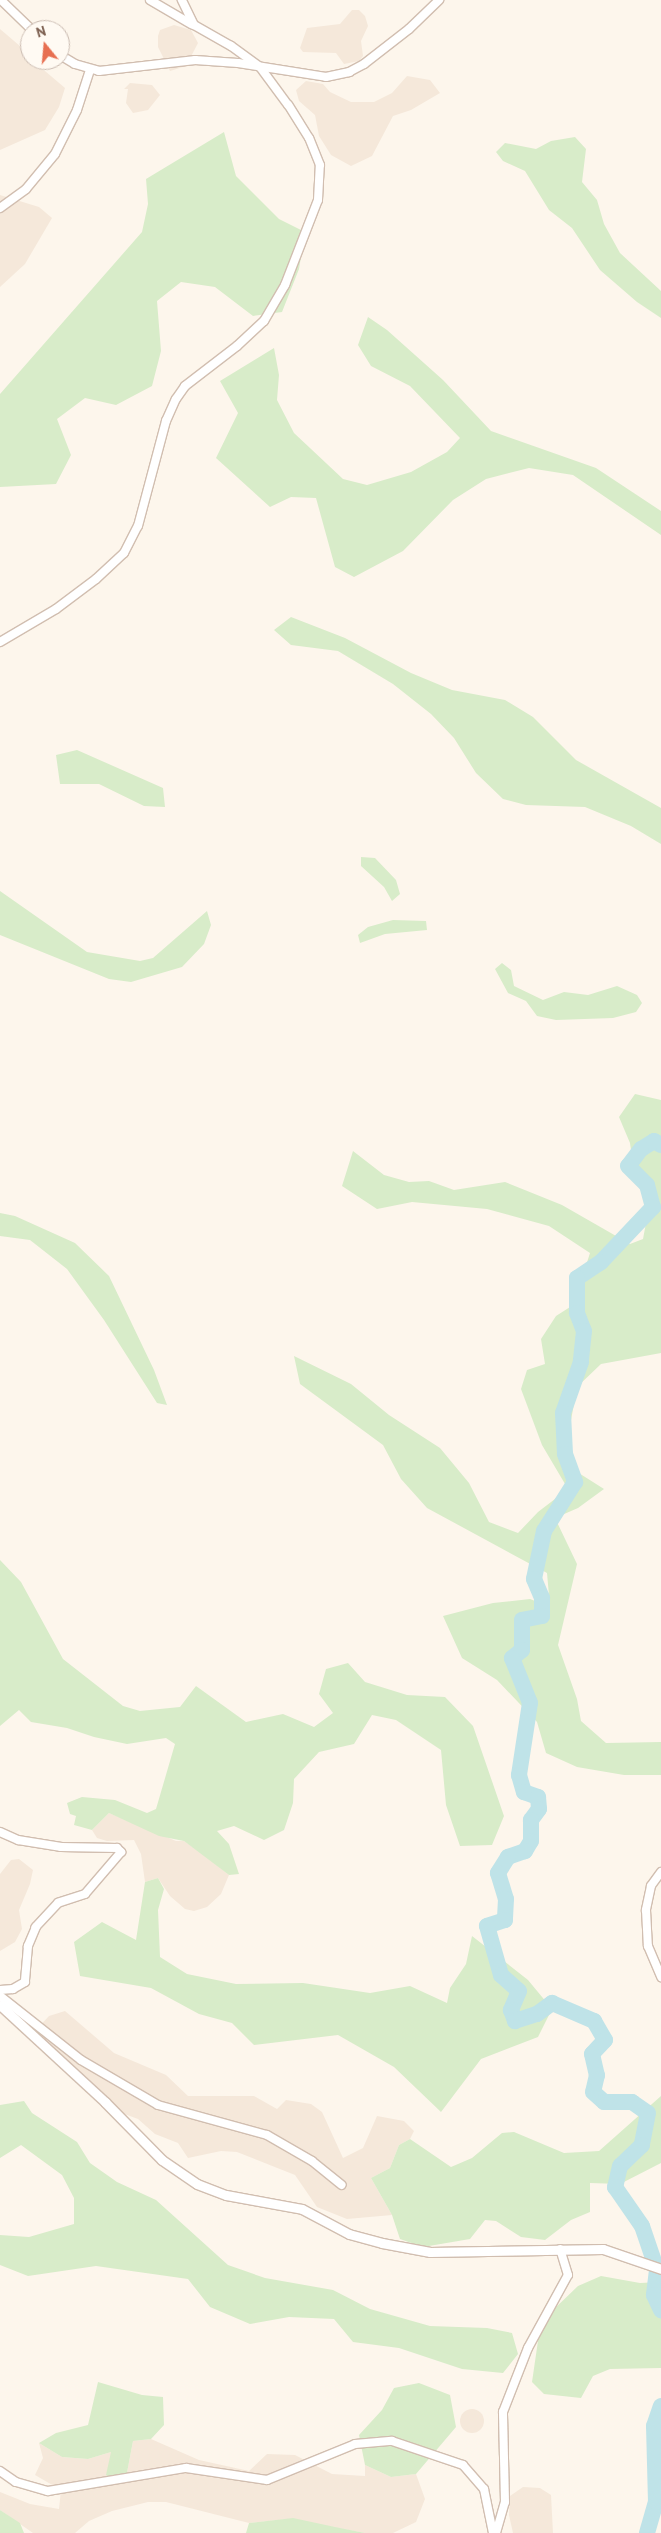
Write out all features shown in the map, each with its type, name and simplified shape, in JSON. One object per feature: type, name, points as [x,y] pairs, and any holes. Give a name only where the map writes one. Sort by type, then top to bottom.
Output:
[{"type":"street","points":[[1,0],[22,20]]},
{"type":"street","points":[[0,642],[56,609],[102,574],[124,553],[138,526],[166,421],[176,399],[191,381],[237,346],[264,321],[286,285],[318,200],[322,177],[309,138],[260,67],[194,25],[150,0]]},
{"type":"street","points":[[182,0],[194,25]]},
{"type":"street","points":[[70,60],[90,70],[121,71],[196,60],[326,77],[349,72],[383,51],[439,0]]},
{"type":"street","points":[[0,208],[26,189],[55,154],[77,110],[90,70]]},
{"type":"street","points":[[0,1832],[18,1840],[44,1844],[117,1848],[121,1852],[85,1894],[58,1903],[36,1927],[28,1946],[25,1982],[13,1989],[0,1990]]},
{"type":"street","points":[[661,1872],[651,1886],[646,1910],[648,1946],[661,1977]]},
{"type":"street","points":[[0,1996],[81,2060],[158,2105],[267,2136],[312,2160],[342,2185]]},
{"type":"street","points":[[0,2005],[105,2102],[162,2160],[197,2184],[226,2195],[302,2209],[350,2234],[392,2245],[456,2252],[603,2249],[661,2269]]},
{"type":"street","points":[[495,2533],[505,2502],[501,2438],[503,2412],[528,2348],[568,2275],[560,2249]]},
{"type":"street","points":[[0,2472],[16,2482],[48,2491],[186,2468],[267,2480],[355,2444],[392,2441],[464,2464],[484,2489],[495,2533]]},
{"type":"shaded area","points":[[352,10],[359,10],[365,16],[368,26],[361,41],[363,56],[359,61],[344,64],[336,53],[303,52],[300,48],[307,28],[340,24]]},
{"type":"shaded area","points":[[174,25],[191,30],[198,43],[186,66],[170,71],[158,47],[158,36],[160,30]]},
{"type":"shaded area","points":[[0,29],[20,46],[20,70],[43,70],[65,88],[59,107],[45,130],[0,150]]},
{"type":"shaded area","points":[[407,76],[430,80],[440,93],[411,110],[393,116],[372,156],[351,166],[331,155],[319,136],[315,115],[299,101],[296,90],[306,81],[323,84],[330,92],[351,102],[374,102],[392,93]]},
{"type":"shaded area","points":[[130,83],[152,85],[160,95],[148,110],[133,113],[126,103],[128,89],[124,89]]},
{"type":"shaded area","points":[[0,195],[39,207],[52,218],[25,264],[0,287]]},
{"type":"shaded area","points":[[109,1813],[176,1841],[184,1841],[204,1855],[229,1875],[221,1894],[207,1907],[194,1911],[185,1909],[170,1896],[158,1878],[145,1882],[141,1854],[134,1840],[107,1841],[97,1838],[92,1830]]},
{"type":"shaded area","points":[[19,1859],[33,1870],[30,1884],[19,1910],[22,1929],[15,1942],[0,1951],[0,1874],[11,1860]]},
{"type":"shaded area","points":[[65,2011],[114,2053],[166,2075],[188,2096],[254,2096],[277,2109],[286,2100],[311,2104],[322,2112],[343,2158],[363,2148],[377,2116],[404,2121],[414,2131],[410,2139],[399,2145],[390,2168],[371,2178],[392,2215],[347,2219],[317,2207],[295,2175],[237,2152],[221,2151],[188,2158],[178,2143],[155,2134],[138,2119],[119,2112],[35,2031],[49,2016]]},
{"type":"shaded area","points":[[472,2409],[477,2410],[483,2416],[483,2426],[477,2432],[472,2433],[467,2432],[461,2426],[460,2421],[461,2416],[467,2410]]},
{"type":"shaded area","points":[[151,2439],[199,2460],[249,2471],[267,2454],[295,2455],[332,2474],[365,2476],[365,2465],[391,2477],[416,2474],[425,2499],[416,2522],[393,2533],[365,2533],[288,2519],[249,2523],[166,2502],[148,2502],[112,2511],[89,2521],[75,2533],[33,2533],[0,2510],[0,2492],[30,2504],[59,2509],[61,2490],[35,2475],[43,2458],[39,2443],[62,2457],[88,2459],[111,2452],[126,2478],[133,2441]]},
{"type":"shaded area","points":[[523,2487],[540,2488],[551,2495],[553,2533],[513,2533],[509,2515],[510,2496]]},
{"type":"green space","points":[[224,132],[236,176],[279,219],[305,232],[299,269],[282,312],[253,316],[215,287],[181,282],[157,301],[161,351],[152,386],[116,405],[85,398],[57,419],[71,455],[56,484],[0,487],[0,394],[142,232],[148,204],[146,179]]},
{"type":"green space","points":[[575,137],[586,149],[582,182],[597,200],[604,224],[620,253],[661,291],[661,318],[637,302],[600,270],[572,228],[549,210],[525,171],[503,161],[496,152],[505,143],[536,149],[551,141]]},
{"type":"green space","points":[[368,317],[387,330],[443,380],[491,431],[596,468],[661,511],[661,535],[573,475],[529,468],[486,479],[453,500],[403,551],[354,577],[335,567],[316,498],[291,497],[270,507],[216,458],[238,413],[220,381],[274,348],[279,375],[277,400],[294,433],[343,479],[367,485],[411,472],[447,452],[460,438],[410,386],[371,366],[358,345]]},
{"type":"green space","points":[[291,617],[345,638],[411,673],[452,690],[505,700],[533,717],[576,760],[661,808],[661,844],[631,826],[585,807],[526,805],[503,799],[476,773],[454,738],[431,714],[393,684],[338,651],[291,645],[274,630]]},
{"type":"green space","points":[[77,750],[163,788],[165,807],[144,806],[99,784],[60,784],[56,755]]},
{"type":"green space","points":[[361,857],[375,858],[396,880],[400,894],[392,901],[384,887],[361,866]]},
{"type":"green space","points":[[0,891],[87,952],[140,961],[153,958],[207,911],[211,925],[204,944],[182,967],[131,982],[109,979],[0,935]]},
{"type":"green space","points":[[393,920],[426,921],[427,930],[385,934],[360,943],[358,935],[368,927]]},
{"type":"green space","points":[[502,963],[511,970],[514,986],[543,1000],[564,992],[588,995],[617,986],[637,995],[642,1003],[636,1012],[613,1018],[556,1020],[537,1016],[526,1001],[508,993],[495,969]]},
{"type":"green space","points":[[635,1094],[661,1100],[661,1353],[601,1364],[577,1387],[568,1437],[574,1470],[604,1489],[578,1508],[555,1518],[577,1564],[558,1645],[577,1699],[581,1721],[606,1743],[661,1742],[661,1775],[624,1775],[577,1767],[546,1753],[537,1722],[497,1680],[462,1658],[443,1616],[493,1603],[530,1599],[550,1607],[547,1573],[427,1508],[401,1479],[383,1445],[300,1384],[294,1356],[351,1384],[389,1415],[440,1448],[469,1483],[489,1522],[518,1533],[538,1512],[568,1489],[542,1445],[521,1389],[527,1370],[545,1364],[541,1339],[556,1316],[581,1300],[581,1281],[590,1253],[549,1226],[487,1209],[412,1202],[377,1209],[342,1186],[353,1151],[384,1175],[409,1182],[429,1181],[454,1190],[505,1182],[562,1205],[630,1244],[643,1239],[648,1212],[647,1197],[635,1179],[630,1143],[619,1117]]},
{"type":"green space","points":[[0,1213],[15,1216],[75,1243],[109,1276],[154,1370],[167,1405],[157,1403],[104,1320],[67,1269],[30,1240],[0,1236]]},
{"type":"green space","points":[[0,1560],[21,1582],[63,1659],[123,1706],[140,1711],[180,1707],[196,1686],[246,1722],[283,1714],[314,1727],[333,1713],[319,1694],[326,1669],[348,1663],[365,1682],[407,1695],[445,1697],[473,1726],[504,1816],[492,1845],[460,1846],[446,1805],[441,1750],[396,1720],[372,1715],[354,1744],[319,1752],[294,1779],[293,1803],[284,1830],[264,1840],[234,1826],[217,1831],[229,1844],[239,1874],[229,1875],[184,1841],[159,1836],[109,1813],[92,1830],[74,1825],[76,1816],[70,1814],[67,1803],[82,1797],[115,1800],[147,1813],[156,1809],[175,1744],[166,1738],[127,1744],[94,1737],[67,1728],[31,1722],[19,1710],[0,1726]]},
{"type":"green space","points":[[158,1878],[164,1889],[158,1910],[160,1957],[187,1974],[236,1984],[303,1983],[370,1993],[410,1986],[447,2003],[450,1988],[466,1964],[472,1936],[528,1980],[552,2009],[538,2037],[481,2059],[441,2112],[394,2067],[338,2035],[254,2045],[232,2023],[199,2014],[151,1988],[80,1976],[74,1942],[102,1922],[136,1940],[145,1882]]},
{"type":"green space","points":[[661,2096],[661,2163],[620,2184],[590,2183],[590,2212],[571,2220],[545,2240],[521,2237],[496,2221],[485,2220],[470,2239],[423,2247],[400,2239],[392,2215],[371,2178],[390,2168],[399,2145],[410,2139],[451,2167],[472,2158],[502,2133],[514,2132],[564,2153],[599,2151]]},
{"type":"green space","points":[[24,2101],[32,2113],[77,2142],[90,2163],[117,2182],[156,2200],[228,2265],[265,2278],[333,2290],[370,2309],[430,2326],[487,2328],[512,2333],[518,2354],[503,2373],[462,2369],[399,2348],[353,2342],[334,2319],[289,2317],[250,2324],[210,2307],[188,2279],[96,2266],[28,2276],[0,2265],[0,2235],[29,2237],[74,2224],[74,2198],[62,2175],[21,2145],[0,2158],[0,2105]]},
{"type":"green space","points":[[601,2276],[640,2283],[661,2282],[661,2368],[610,2369],[593,2376],[581,2398],[544,2394],[532,2382],[539,2334],[552,2311],[578,2286]]},
{"type":"green space","points":[[98,2382],[142,2395],[163,2397],[164,2425],[151,2439],[133,2441],[126,2478],[117,2483],[106,2475],[111,2452],[88,2459],[62,2457],[39,2443],[56,2433],[88,2425]]},
{"type":"green space","points":[[419,2383],[450,2395],[456,2427],[416,2474],[391,2477],[365,2465],[359,2435],[382,2410],[394,2388]]},
{"type":"green space","points":[[0,2510],[20,2523],[24,2533],[0,2533]]},
{"type":"green space","points":[[293,2518],[365,2533],[246,2533],[249,2523]]},
{"type":"waterway","points":[[661,1145],[654,1141],[641,1149],[628,1166],[647,1185],[653,1207],[601,1262],[577,1278],[577,1313],[584,1331],[581,1362],[563,1413],[565,1454],[575,1482],[544,1531],[534,1579],[542,1598],[542,1616],[522,1620],[522,1650],[512,1658],[530,1703],[519,1775],[524,1792],[538,1797],[539,1809],[531,1820],[531,1841],[525,1851],[508,1857],[498,1873],[506,1899],[505,1920],[487,1926],[501,1975],[519,1991],[511,2010],[515,2021],[537,2014],[552,2003],[594,2021],[605,2040],[592,2054],[597,2075],[593,2092],[604,2102],[632,2102],[648,2113],[642,2145],[620,2166],[615,2187],[642,2226],[657,2270],[654,2295],[661,2310]]},
{"type":"waterway","points":[[647,2533],[656,2502],[654,2426],[661,2406]]}]
